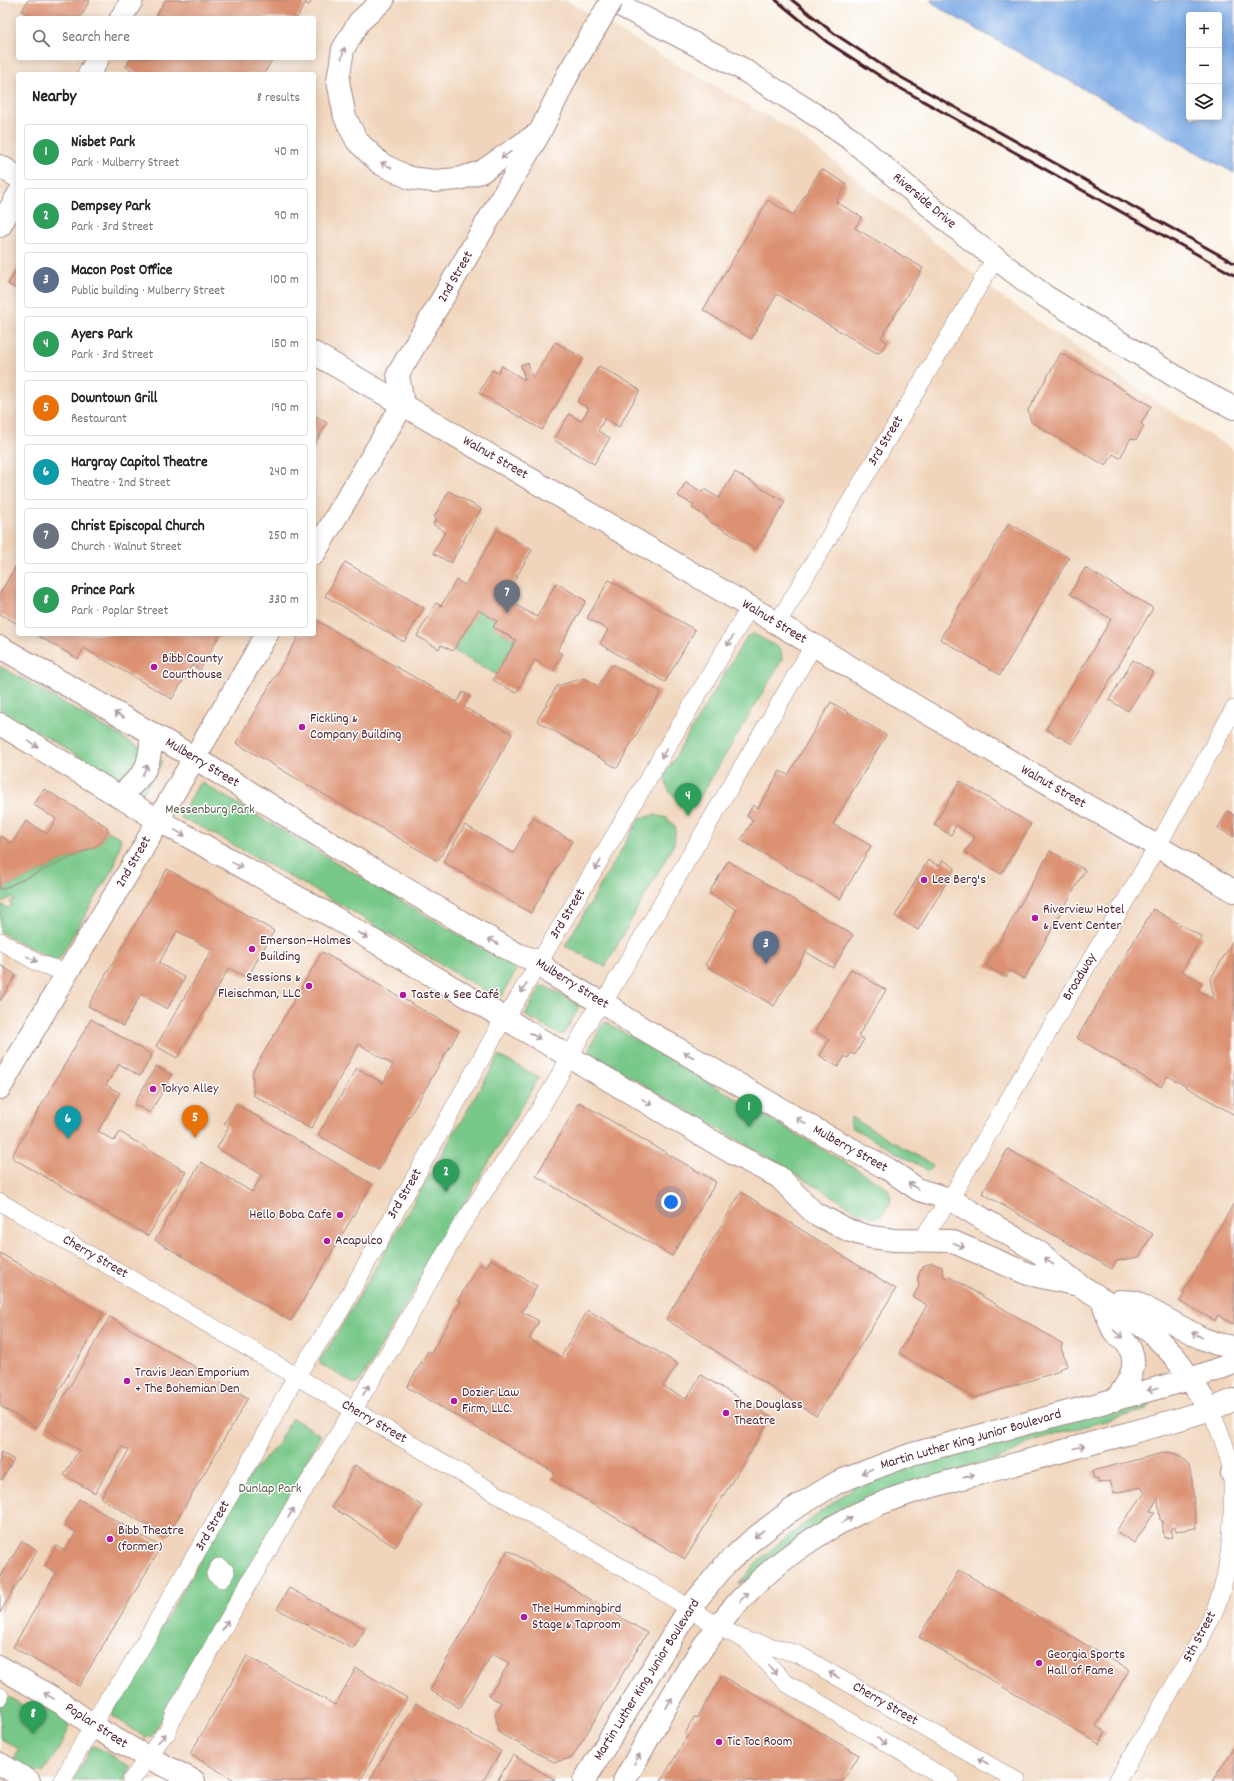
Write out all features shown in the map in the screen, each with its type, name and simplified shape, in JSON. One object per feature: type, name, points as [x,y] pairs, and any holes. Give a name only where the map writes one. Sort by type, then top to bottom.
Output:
[{"type":"main road","points":[[122,16],[132,0]]},
{"type":"main road","points":[[383,0],[359,22],[343,49],[338,81],[344,117],[357,141],[381,164],[410,178],[434,181],[458,179],[481,172],[539,134]]},
{"type":"main road","name":"2nd Street","points":[[403,404],[398,374],[539,134],[568,74],[611,0]]},
{"type":"main road","name":"Riverside Drive","points":[[611,0],[739,67],[817,116],[852,140],[957,229],[1045,296],[1186,382],[1234,408]]},
{"type":"main road","points":[[90,72],[97,60]]},
{"type":"main road","points":[[0,166],[16,176]]},
{"type":"main road","points":[[0,226],[16,198]]},
{"type":"main road","name":"Walnut Street","points":[[316,354],[750,607],[813,646],[1157,848],[1192,866],[1234,892]]},
{"type":"main road","points":[[316,551],[403,404]]},
{"type":"main road","name":"2nd Street","points":[[0,1088],[66,973],[142,850],[266,636]]},
{"type":"main road","name":"Mulberry Street","points":[[0,647],[195,758],[482,934],[517,954],[540,962],[551,974],[589,996],[604,1002],[625,1018],[818,1131],[888,1169],[919,1190],[950,1199],[1040,1253],[1079,1285],[1134,1319],[1153,1334],[1175,1357],[1210,1409]]},
{"type":"main road","name":"Mulberry Street","points":[[0,724],[158,820],[335,918],[734,1154],[779,1177],[814,1212],[850,1230],[871,1237],[920,1241],[951,1241],[1028,1274],[1079,1285]]},
{"type":"main road","points":[[119,797],[143,776],[150,760],[152,734]]},
{"type":"main road","points":[[1115,1400],[1132,1377],[1133,1358],[1129,1347],[1114,1331],[1102,1299],[1135,1302],[1201,1338],[1218,1344],[1234,1347]]},
{"type":"main road","name":"Martin Luther King Junior Boulevard","points":[[584,1781],[689,1609],[711,1581],[751,1541],[790,1511],[838,1482],[912,1454],[1191,1379],[1208,1374],[1234,1362]]},
{"type":"main road","name":"Martin Luther King Junior Boulevard","points":[[624,1781],[694,1660],[719,1627],[740,1601],[786,1558],[822,1534],[895,1498],[926,1488],[1151,1428],[1234,1400]]},
{"type":"main road","name":"Poplar Street","points":[[0,1667],[63,1704],[93,1726],[148,1758],[180,1772],[194,1781]]},
{"type":"main road","points":[[0,1764],[29,1781]]},
{"type":"street","name":"3rd Street","points":[[777,624],[995,259]]},
{"type":"street","name":"3rd Street","points":[[62,1781],[107,1700],[123,1679],[243,1475],[296,1376],[340,1311],[504,1018],[512,1008],[540,962],[750,607]]},
{"type":"street","points":[[132,1781],[162,1736],[167,1733],[175,1713],[305,1488],[395,1342],[459,1229],[536,1115],[593,1014],[604,1002],[813,646]]},
{"type":"street","name":"Broadway","points":[[920,1241],[950,1199],[1157,848],[1234,710]]},
{"type":"street","points":[[0,941],[38,963],[66,973]]},
{"type":"street","name":"Cherry Street","points":[[0,1202],[660,1590],[719,1627],[747,1641],[798,1654],[1017,1781]]},
{"type":"street","name":"5th Street","points":[[1117,1781],[1196,1648],[1217,1606],[1229,1561],[1232,1534],[1233,1470],[1210,1409]]},
{"type":"street","name":"Cherry Street","points":[[747,1641],[786,1683],[950,1781]]},
{"type":"shaded area","points":[[0,0],[565,0],[790,129],[835,162],[1006,300],[1185,420],[1234,450],[1234,1781],[0,1781]]},
{"type":"green space","points":[[478,610],[497,621],[493,627],[516,640],[496,674],[453,651]]},
{"type":"green space","points":[[754,634],[781,649],[782,660],[699,799],[684,799],[674,796],[668,788],[665,774],[747,636]]},
{"type":"green space","points":[[0,666],[163,761],[142,795],[0,709]]},
{"type":"green space","name":"Messenburg Park","points":[[202,783],[515,968],[515,972],[502,996],[495,997],[343,906],[205,829],[181,818],[181,815],[199,784]]},
{"type":"green space","points":[[655,815],[667,818],[676,828],[674,844],[605,967],[565,946],[640,818]]},
{"type":"green space","points":[[108,831],[121,838],[115,865],[59,959],[55,961],[0,932],[0,906],[4,905],[6,908],[12,906],[10,902],[14,900],[12,897],[0,903],[0,890],[94,847],[100,843]]},
{"type":"green space","points":[[541,986],[547,987],[577,1004],[579,1008],[563,1035],[560,1035],[525,1015]]},
{"type":"green space","points":[[606,1022],[885,1186],[891,1197],[887,1209],[881,1216],[873,1218],[856,1210],[590,1053],[589,1048],[603,1024]]},
{"type":"green space","points":[[499,1056],[539,1077],[365,1374],[359,1383],[354,1383],[320,1364],[320,1359],[335,1337]]},
{"type":"green space","points":[[851,1117],[933,1165],[929,1171],[851,1127],[852,1125],[849,1123]]},
{"type":"green space","points":[[1148,1401],[1150,1403],[1147,1409],[1143,1411],[1034,1440],[1000,1459],[968,1466],[739,1584],[753,1567],[775,1546],[855,1486],[915,1461]]},
{"type":"green space","name":"Dunlap Park","points":[[292,1418],[321,1435],[306,1462],[291,1501],[151,1737],[146,1738],[113,1716],[112,1712],[250,1475],[276,1446]]},
{"type":"green space","points":[[0,1692],[41,1716],[48,1707],[68,1721],[67,1732],[64,1739],[44,1771],[32,1771],[13,1761],[19,1749],[0,1738]]},
{"type":"green space","points":[[95,1746],[130,1767],[125,1781],[73,1781],[91,1747]]},
{"type":"water","points":[[930,0],[1234,0],[1234,173],[939,8]]},
{"type":"building","points":[[28,0],[90,0],[81,16],[31,16],[22,11]]},
{"type":"building","points":[[165,0],[312,0],[309,5],[305,3],[298,16],[156,16]]},
{"type":"building","points":[[130,60],[272,60],[265,72],[135,72],[126,67]]},
{"type":"building","points":[[821,169],[847,184],[836,202],[862,217],[855,228],[923,268],[881,338],[887,342],[879,353],[777,294],[751,339],[703,310],[768,200],[793,215]]},
{"type":"building","points":[[16,270],[16,289],[8,284]]},
{"type":"building","points":[[555,342],[583,358],[542,430],[479,393],[492,370],[498,373],[502,366],[525,380],[521,365],[528,363],[532,376],[534,377]]},
{"type":"building","points":[[1061,353],[1151,406],[1141,424],[1144,426],[1136,440],[1131,438],[1120,458],[1113,454],[1106,466],[1031,422],[1028,410]]},
{"type":"building","points":[[599,366],[640,390],[619,427],[605,418],[598,431],[610,438],[594,464],[554,440],[569,414],[581,421],[589,408],[577,402]]},
{"type":"building","points":[[316,416],[327,423],[316,442]]},
{"type":"building","points":[[735,472],[785,502],[756,549],[707,520],[708,518],[692,508],[694,505],[678,496],[686,482],[702,492],[704,489],[719,498]]},
{"type":"building","points":[[449,491],[481,509],[451,563],[433,553],[445,532],[433,524],[437,518],[434,517]]},
{"type":"building","points":[[1009,523],[1069,558],[1000,675],[940,639]]},
{"type":"building","points":[[497,530],[532,550],[504,598],[537,617],[556,583],[586,601],[557,651],[563,654],[553,671],[535,660],[516,693],[493,680],[516,640],[493,627],[497,621],[478,610],[453,651],[441,645],[439,649],[417,636],[436,603],[441,606],[456,580],[465,585]]},
{"type":"building","points":[[345,562],[424,608],[404,642],[325,596]]},
{"type":"building","points":[[16,566],[16,623],[0,614],[0,593]]},
{"type":"building","points":[[1085,568],[1153,608],[1072,744],[1046,729],[1111,619],[1070,594]]},
{"type":"building","points":[[609,580],[695,630],[665,682],[600,644],[608,630],[587,618]]},
{"type":"building","points":[[316,620],[457,702],[463,692],[470,696],[464,707],[512,734],[438,861],[236,743],[299,636],[316,636]]},
{"type":"building","name":"Bibb County Courthouse","points":[[38,636],[219,636],[200,670],[192,665],[172,699],[84,648],[78,659]]},
{"type":"building","points":[[1133,660],[1153,672],[1128,711],[1109,700]]},
{"type":"building","points":[[614,665],[661,692],[617,768],[537,721],[557,686],[584,678],[598,686],[610,667]]},
{"type":"building","points":[[831,702],[886,735],[833,824],[871,846],[840,899],[741,840],[753,820],[747,816],[753,805],[758,808],[780,771],[788,775]]},
{"type":"building","points":[[960,781],[1031,824],[1001,874],[965,852],[975,837],[956,825],[951,835],[934,825]]},
{"type":"building","points":[[44,789],[103,824],[107,827],[108,831],[100,843],[94,847],[0,890],[0,836],[12,843],[26,821],[47,834],[56,819],[34,805]]},
{"type":"building","points":[[1228,811],[1234,815],[1234,837],[1218,828]]},
{"type":"building","points":[[533,818],[572,841],[531,913],[443,862],[465,825],[513,853]]},
{"type":"building","name":"Riverview Hotel & Event Center","points":[[1050,851],[1085,870],[1024,979],[1010,971],[1006,977],[986,966]]},
{"type":"building","points":[[928,860],[939,866],[943,860],[955,868],[918,930],[895,916]]},
{"type":"building","points":[[728,861],[853,935],[833,968],[806,952],[774,1006],[705,965],[737,910],[709,893]]},
{"type":"building","points":[[167,869],[274,931],[247,978],[229,968],[177,1058],[156,1046],[212,950],[177,931],[159,963],[185,978],[167,1009],[141,994],[123,1026],[88,1006]]},
{"type":"building","points":[[1153,909],[1202,937],[1182,971],[1202,983],[1198,990],[1213,999],[1214,996],[1210,980],[1234,939],[1233,1114],[1168,1076],[1161,1087],[1077,1038]]},
{"type":"building","points":[[322,952],[459,1031],[378,1170],[318,1135],[357,1068],[383,1083],[393,1065],[359,1044],[311,1129],[253,1095],[253,1071]]},
{"type":"building","points":[[0,965],[16,975],[0,1001]]},
{"type":"building","points":[[851,969],[886,990],[858,1036],[864,1039],[855,1055],[851,1053],[848,1058],[845,1056],[838,1067],[820,1056],[829,1040],[815,1031]]},
{"type":"building","points":[[91,1019],[152,1055],[140,1076],[119,1064],[106,1085],[120,1093],[98,1131],[114,1141],[120,1132],[186,1172],[148,1236],[14,1159],[12,1156]]},
{"type":"building","name":"Tokyo Alley","points":[[156,1066],[172,1075],[150,1113],[134,1104]]},
{"type":"building","points":[[579,1102],[716,1182],[672,1256],[536,1176]]},
{"type":"building","points":[[236,1104],[372,1184],[291,1321],[155,1240],[201,1162],[252,1192],[262,1175],[217,1148],[229,1127],[224,1124]]},
{"type":"building","points":[[1008,1149],[1153,1234],[1139,1257],[1116,1261],[1112,1269],[982,1193]]},
{"type":"building","points":[[741,1192],[896,1289],[816,1416],[666,1319]]},
{"type":"building","points":[[1234,1203],[1233,1324],[1218,1315],[1215,1321],[1180,1301],[1185,1294],[1183,1293]]},
{"type":"building","points":[[0,1253],[104,1314],[37,1428],[0,1406]]},
{"type":"building","points":[[491,1259],[537,1286],[522,1312],[539,1321],[529,1339],[546,1349],[561,1357],[588,1310],[678,1364],[663,1386],[686,1399],[701,1375],[771,1417],[685,1559],[551,1479],[555,1473],[407,1387],[428,1351],[431,1353],[461,1301],[458,1300],[479,1264],[486,1268]]},
{"type":"building","points":[[932,1263],[942,1267],[944,1276],[947,1278],[948,1276],[1063,1344],[1061,1347],[1067,1366],[1059,1369],[1060,1371],[974,1398],[899,1353],[927,1305],[913,1297],[919,1286],[918,1278],[920,1271],[925,1265]]},
{"type":"building","points":[[110,1317],[248,1398],[167,1537],[101,1498],[129,1450],[122,1447],[95,1493],[64,1475],[79,1450],[45,1429]]},
{"type":"building","points":[[0,1452],[14,1460],[2,1480],[0,1479]]},
{"type":"building","points":[[1167,1452],[1176,1454],[1189,1466],[1192,1480],[1196,1528],[1176,1531],[1175,1527],[1171,1528],[1173,1537],[1164,1538],[1162,1520],[1160,1520],[1158,1498],[1150,1511],[1155,1512],[1134,1543],[1116,1531],[1145,1493],[1141,1487],[1114,1493],[1110,1481],[1098,1483],[1098,1478],[1094,1479],[1092,1471]]},
{"type":"building","points":[[355,1465],[422,1506],[395,1547],[332,1507]]},
{"type":"building","points":[[79,1499],[161,1547],[79,1686],[13,1647],[56,1573],[45,1566],[56,1546],[65,1551],[76,1532],[64,1525]]},
{"type":"building","points":[[22,1541],[37,1550],[0,1613],[0,1578]]},
{"type":"building","points":[[508,1550],[647,1633],[572,1758],[554,1762],[499,1733],[495,1714],[502,1703],[489,1696],[509,1663],[492,1654],[460,1708],[430,1690]]},
{"type":"building","name":"Georgia Sports Hall of Fame","points":[[959,1570],[1129,1670],[1096,1726],[1106,1732],[1099,1744],[919,1637]]},
{"type":"building","points":[[289,1588],[365,1629],[353,1649],[277,1609]]},
{"type":"building","points":[[247,1656],[335,1705],[356,1668],[407,1698],[360,1781],[236,1781],[190,1754]]},
{"type":"building","points":[[722,1676],[859,1755],[843,1781],[661,1781],[688,1735],[685,1734],[694,1717],[697,1718]]},
{"type":"building","points":[[416,1703],[501,1751],[483,1781],[369,1781]]},
{"type":"building","points":[[1234,1746],[1234,1781],[1213,1781]]},
{"type":"building","points":[[513,1755],[555,1780],[497,1781]]},
{"type":"railway","points":[[776,0],[827,42],[891,83],[1234,275]]},
{"type":"railway","points":[[792,0],[835,34],[897,75],[1234,263]]},
{"type":"place","name":"Christ Episcopal Church","points":[[507,613]]},
{"type":"place","name":"Bibb County Courthouse","points":[[154,667]]},
{"type":"place","name":"Fickling & Company Building","points":[[302,727]]},
{"type":"place","name":"Ayers Park","points":[[688,816]]},
{"type":"place","name":"Lee Berg's","points":[[924,880]]},
{"type":"place","name":"Riverview Hotel & Event Center","points":[[1035,918]]},
{"type":"place","name":"Emerson–Holmes Building","points":[[252,949]]},
{"type":"place","name":"Macon Post Office","points":[[766,964]]},
{"type":"place","name":"Sessions & Fleischman, LLC","points":[[309,986]]},
{"type":"place","name":"Taste & See Café","points":[[403,995]]},
{"type":"place","name":"Tokyo Alley","points":[[153,1089]]},
{"type":"place","name":"Nisbet Park","points":[[749,1127]]},
{"type":"place","name":"Downtown Grill","points":[[195,1138]]},
{"type":"place","name":"Hargray Capitol Theatre","points":[[68,1139]]},
{"type":"place","name":"Dempsey Park","points":[[446,1192]]},
{"type":"place","name":"Hello Boba Cafe","points":[[340,1215]]},
{"type":"place","name":"Acapulco","points":[[327,1241]]},
{"type":"place","name":"Travis Jean Emporium + The Bohemian Den","points":[[127,1381]]},
{"type":"place","name":"Dozier Law Firm, LLC.","points":[[454,1401]]},
{"type":"place","name":"The Douglass Theatre","points":[[726,1413]]},
{"type":"place","name":"Bibb Theatre (former)","points":[[110,1539]]},
{"type":"place","name":"The Hummingbird Stage & Taproom","points":[[524,1617]]},
{"type":"place","name":"Georgia Sports Hall of Fame","points":[[1039,1663]]},
{"type":"place","name":"Prince Park","points":[[33,1734]]},
{"type":"place","name":"Tic Toc Room","points":[[719,1742]]}]
